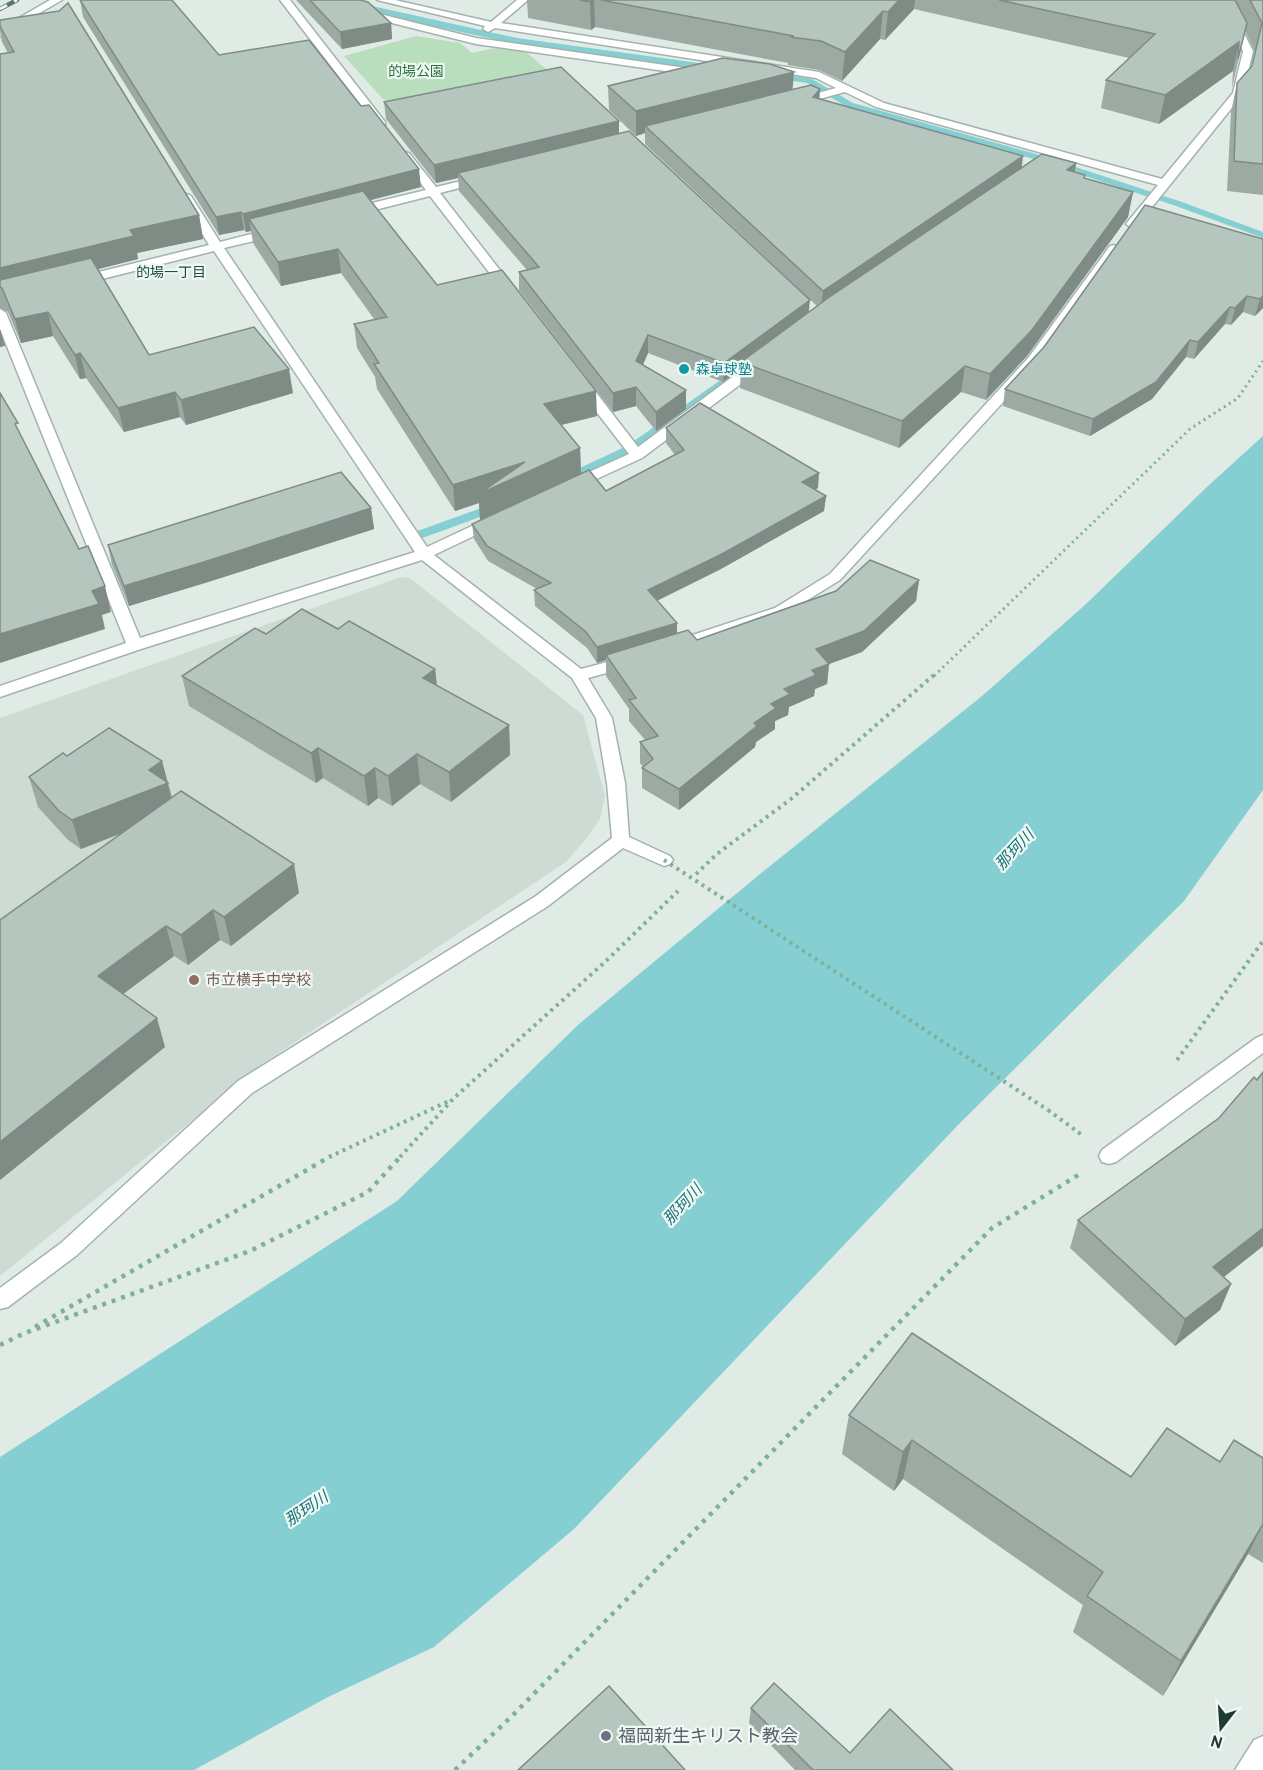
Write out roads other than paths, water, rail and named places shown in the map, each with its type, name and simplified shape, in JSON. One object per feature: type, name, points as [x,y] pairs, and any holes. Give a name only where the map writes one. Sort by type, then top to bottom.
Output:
[{"type":"street","points":[[0,33],[57,0]]},
{"type":"street","points":[[285,0],[518,301]]},
{"type":"street","points":[[382,0],[492,25],[819,75],[880,105],[1163,183]]},
{"type":"street","points":[[476,41],[523,0]]},
{"type":"street","points":[[578,675],[653,654],[780,611],[836,577],[1035,360],[1142,202],[1163,183],[1238,94],[1248,51],[1227,10],[1225,0]]},
{"type":"street","points":[[356,11],[476,41],[712,75]]},
{"type":"street","points":[[534,49],[550,64]]},
{"type":"street","points":[[780,106],[847,88]]},
{"type":"street","points":[[792,90],[834,107]]},
{"type":"street","points":[[342,214],[500,175]]},
{"type":"street","points":[[180,188],[217,247],[424,554],[578,675],[604,718],[616,783],[621,840]]},
{"type":"street","points":[[68,283],[285,229]]},
{"type":"street","points":[[0,313],[135,645]]},
{"type":"street","points":[[562,489],[637,455],[774,353]]},
{"type":"street","points":[[574,375],[637,455]]},
{"type":"street","points":[[0,692],[135,645],[424,554],[509,514]]},
{"type":"street","points":[[621,840],[664,860]]},
{"type":"street","points":[[0,1300],[69,1249],[245,1087],[542,902],[621,840]]},
{"type":"street","points":[[1109,1156],[1263,1043]]},
{"type":"street","points":[[1248,1770],[1263,1749]]},
{"type":"water","name":"那珂川","points":[[1263,436],[1263,790],[1184,901],[959,1124],[574,1529],[434,1647],[328,1697],[194,1770],[0,1770],[0,1457],[397,1201],[579,1024],[765,870],[982,696],[1086,604]]},
{"type":"waterway","points":[[335,0],[517,41],[713,68]]},
{"type":"waterway","points":[[775,76],[809,81],[850,105],[1033,156],[1179,204],[1263,235]]},
{"type":"waterway","points":[[564,478],[631,448],[756,358]]},
{"type":"waterway","points":[[413,537],[498,506]]},
{"type":"railway","points":[[0,9],[17,0]]},
{"type":"place","name":"森卓球塾","points":[[684,369]]},
{"type":"place","name":"市立横手中学校","points":[[194,980]]},
{"type":"place","name":"福岡新生キリスト教会","points":[[606,1736]]},
{"type":"district","name":"的場一丁目","points":[[171,272]]},
{"type":"park label","name":"的場公園","points":[[416,71]]}]
